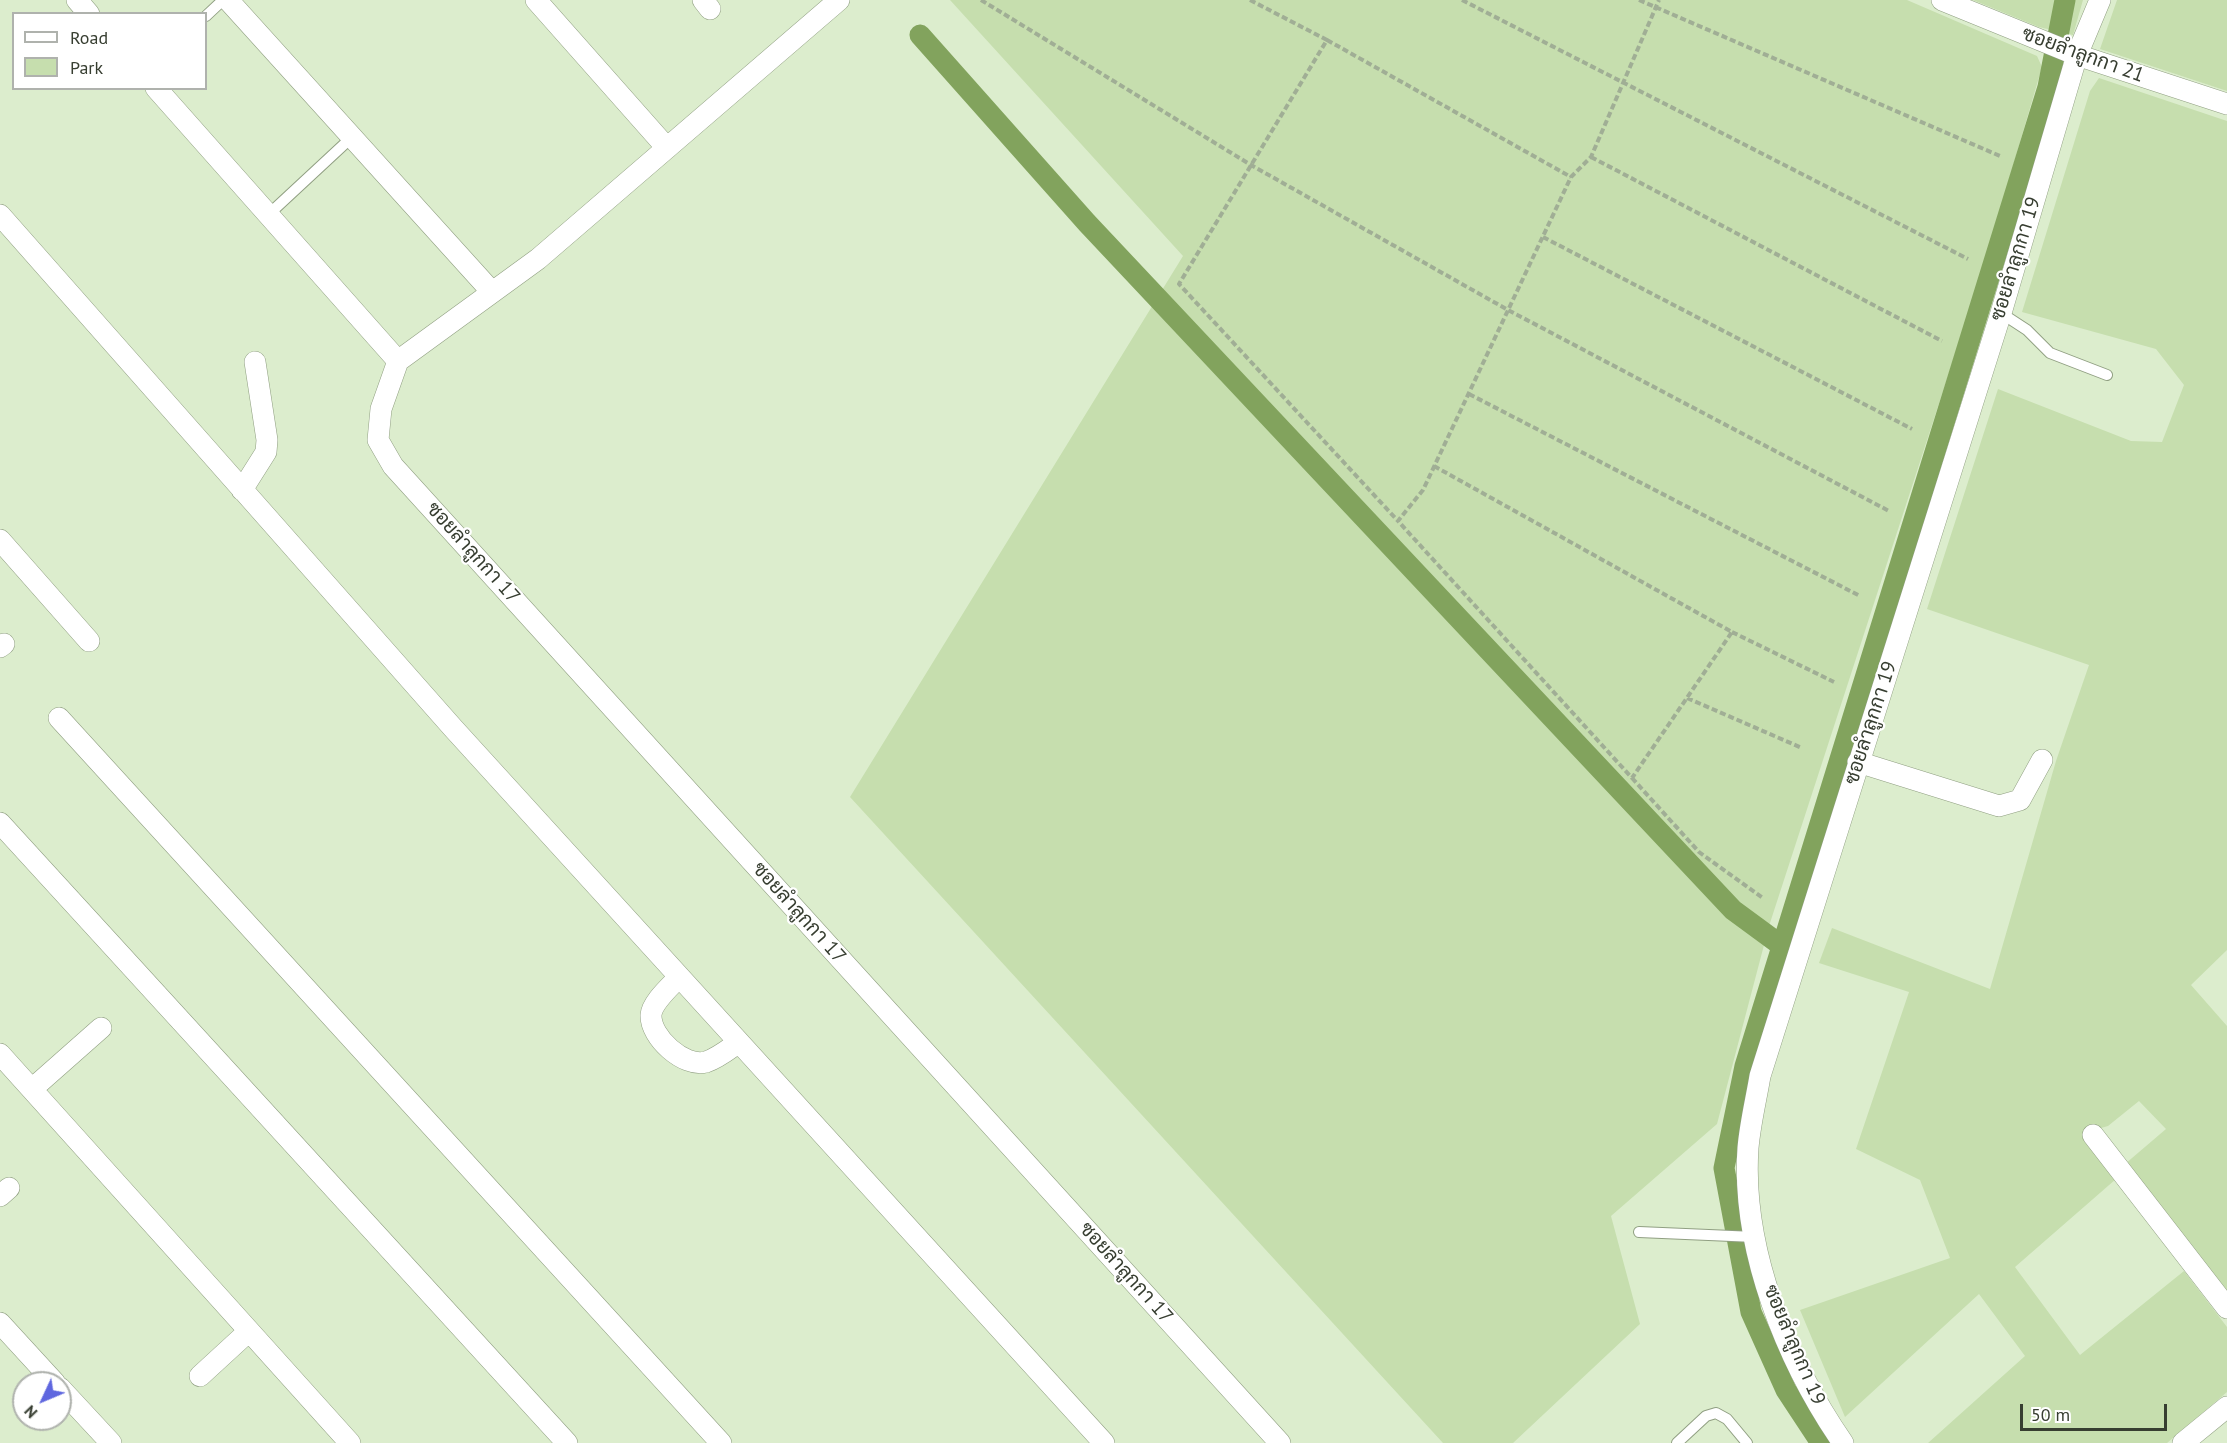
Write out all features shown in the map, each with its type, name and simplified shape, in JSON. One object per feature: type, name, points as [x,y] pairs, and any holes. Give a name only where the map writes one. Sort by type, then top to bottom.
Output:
[{"type":"street","points":[[78,0],[87,12]]},
{"type":"street","points":[[228,0],[492,292]]},
{"type":"street","points":[[536,0],[668,148]]},
{"type":"street","name":"ซอยลำลูกกา 21","points":[[1942,0],[2070,52],[2227,104]]},
{"type":"street","name":"ซอยลำลูกกา 19","points":[[1843,1443],[1823,1414],[1785,1334],[1748,1237],[1748,1149],[1760,1077],[2001,313],[2070,52],[2100,0]]},
{"type":"street","points":[[158,90],[398,362],[538,259],[834,2]]},
{"type":"street","points":[[0,215],[469,746],[1104,1443]]},
{"type":"street","points":[[242,490],[266,452],[267,440],[255,362]]},
{"type":"street","name":"ซอยลำลูกกา 17","points":[[398,362],[381,409],[378,440],[393,466],[1280,1443]]},
{"type":"street","points":[[0,540],[89,641]]},
{"type":"street","points":[[58,718],[721,1443]]},
{"type":"street","points":[[1858,762],[1999,806],[2020,800],[2042,760]]},
{"type":"street","points":[[0,823],[567,1443]]},
{"type":"street","points":[[679,977],[655,1005],[651,1014],[654,1029],[665,1043],[680,1058],[692,1062],[706,1062],[739,1042]]},
{"type":"street","points":[[32,1089],[101,1028]]},
{"type":"street","points":[[0,1054],[350,1443]]},
{"type":"street","points":[[2093,1136],[2227,1308]]},
{"type":"street","points":[[0,1323],[44,1371]]},
{"type":"street","points":[[200,1376],[249,1331]]},
{"type":"street","points":[[72,1401],[111,1443]]},
{"type":"street","points":[[2183,1443],[2227,1407]]},
{"type":"lane","points":[[207,15],[223,0]]},
{"type":"lane","points":[[268,215],[352,137]]},
{"type":"lane","points":[[2001,313],[2027,330],[2050,353],[2107,375]]},
{"type":"lane","points":[[1639,1232],[1748,1237]]},
{"type":"lane","points":[[1677,1443],[1706,1416],[1716,1413],[1727,1419],[1747,1443]]},
{"type":"path","points":[[981,0],[1251,165],[1508,310],[1889,511]]},
{"type":"path","points":[[1250,0],[1327,40],[1571,177]]},
{"type":"path","points":[[1462,0],[1968,259]]},
{"type":"path","points":[[1639,0],[2000,156]]},
{"type":"path","points":[[1398,521],[1423,490],[1571,177],[1591,157],[1659,0]]},
{"type":"path","points":[[1327,40],[1179,284],[1699,852],[1763,898]]},
{"type":"path","points":[[1591,157],[1942,341]]},
{"type":"path","points":[[1543,237],[1912,429]]},
{"type":"path","points":[[1469,394],[1860,596]]},
{"type":"path","points":[[1434,466],[1732,632],[1834,682]]},
{"type":"path","points":[[1632,778],[1732,632]]},
{"type":"path","points":[[1688,698],[1802,748]]},
{"type":"green space","points":[[950,0],[1907,0],[2037,56],[2042,67],[1984,265],[1769,926],[1717,1124],[1611,1216],[1640,1324],[1513,1443],[1443,1443],[850,797],[1183,256]]},
{"type":"green space","points":[[1973,0],[2083,0],[2073,35],[2039,27]]},
{"type":"green space","points":[[2117,0],[2227,0],[2227,91],[2100,49]]},
{"type":"green space","points":[[2099,78],[2227,121],[2227,950],[2191,985],[2227,1026],[2227,1296],[2125,1164],[2166,1129],[2139,1101],[2108,1126],[2094,1130],[2116,1179],[2015,1267],[2080,1355],[2184,1271],[2227,1327],[2227,1392],[2167,1443],[1928,1443],[2025,1356],[1979,1294],[1845,1417],[1800,1310],[1950,1258],[1920,1180],[1856,1149],[1909,992],[1819,963],[1832,928],[1990,989],[2056,761],[2089,665],[1927,609],[1998,389],[2131,441],[2162,442],[2184,385],[2156,349],[2022,312],[2090,91]]},
{"type":"waterway","points":[[1821,1443],[1786,1390],[1751,1312],[1724,1168],[1745,1066],[2048,87],[2065,0]]},
{"type":"waterway","points":[[920,35],[1087,223],[1733,910],[1782,946]]}]
